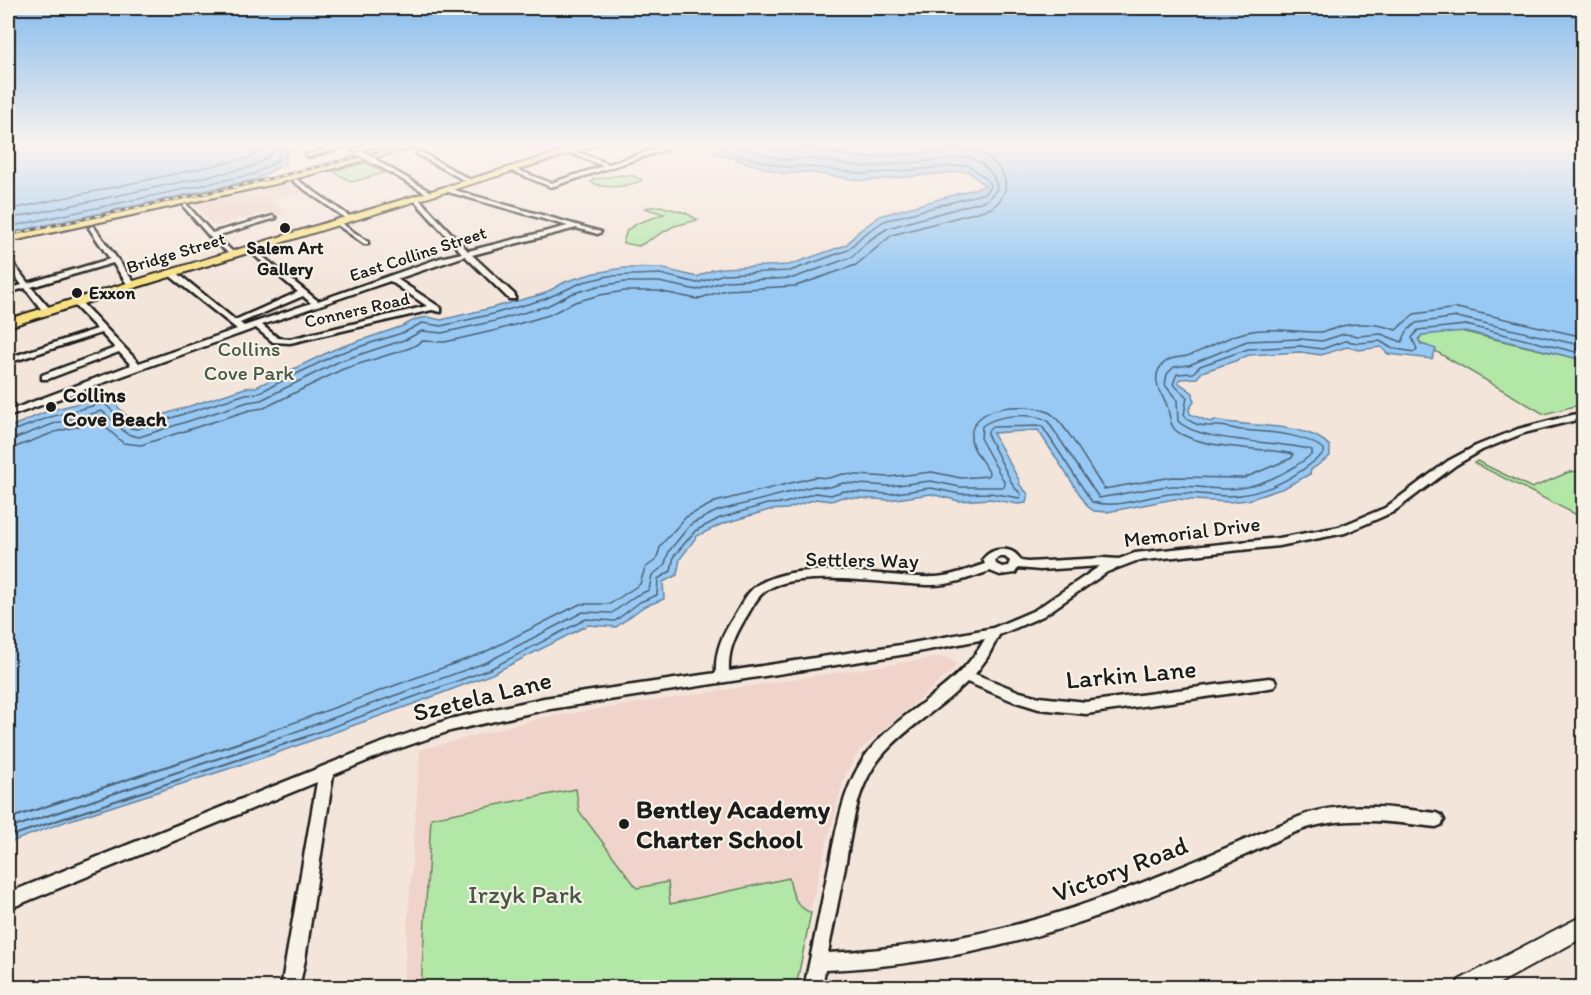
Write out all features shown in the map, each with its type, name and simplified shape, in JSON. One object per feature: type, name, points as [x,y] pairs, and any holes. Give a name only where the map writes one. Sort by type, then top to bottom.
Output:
[{"type":"main road","points":[[8,239],[231,190]]},
{"type":"main road","name":"Bridge Street","points":[[8,323],[445,190]]},
{"type":"street","points":[[309,190],[350,219]]},
{"type":"street","points":[[425,190],[431,194]]},
{"type":"street","points":[[449,190],[598,232]]},
{"type":"street","points":[[416,199],[466,253],[512,297]]},
{"type":"street","points":[[186,206],[211,235],[233,255]]},
{"type":"street","points":[[211,235],[273,218]]},
{"type":"street","points":[[338,223],[366,243]]},
{"type":"street","name":"East Collins Street","points":[[8,414],[256,324],[466,253],[575,226]]},
{"type":"street","points":[[92,228],[132,285]]},
{"type":"street","points":[[250,249],[316,303]]},
{"type":"street","points":[[8,291],[115,260]]},
{"type":"street","points":[[8,262],[47,311]]},
{"type":"street","points":[[172,273],[242,329]]},
{"type":"street","name":"Conners Road","points":[[256,324],[276,340],[290,341],[437,309],[391,278]]},
{"type":"street","points":[[234,323],[303,293]]},
{"type":"street","points":[[76,302],[137,366]]},
{"type":"street","points":[[8,361],[102,330]]},
{"type":"street","points":[[45,377],[121,349]]},
{"type":"street","name":"Memorial Drive","points":[[995,632],[1039,613],[1089,577],[1118,562],[1152,554],[1296,540],[1341,530],[1389,510],[1452,463],[1479,448],[1521,431],[1584,415]]},
{"type":"street","name":"Settlers Way","points":[[723,677],[721,657],[726,638],[756,593],[769,584],[827,575],[935,581],[959,577],[992,566],[1006,571],[1011,570],[1015,564],[1033,568],[1094,560],[1118,562]]},
{"type":"street","points":[[813,987],[849,806],[858,780],[870,759],[888,741],[966,676],[995,632]]},
{"type":"street","name":"Szetela Lane","points":[[8,901],[326,771],[416,736],[480,717],[544,704],[915,647],[995,632]]},
{"type":"street","name":"Larkin Lane","points":[[966,676],[1028,700],[1062,707],[1086,708],[1269,682]]},
{"type":"street","points":[[290,987],[326,771]]},
{"type":"street","name":"Victory Road","points":[[818,962],[876,960],[922,953],[971,944],[1063,920],[1109,904],[1306,821],[1324,816],[1362,813],[1436,820]]},
{"type":"street","points":[[1467,987],[1584,925]]},
{"type":"shaded area","points":[[242,190],[302,192],[271,200],[286,213],[275,216],[270,212],[214,226],[191,202]]},
{"type":"shaded area","name":"Bentley Academy Charter School","points":[[938,657],[948,658],[956,664],[953,670],[860,750],[845,775],[819,873],[794,987],[403,988],[420,750],[541,718]]},
{"type":"green space","points":[[660,206],[686,213],[698,220],[674,226],[639,246],[623,243],[627,230],[638,223],[664,214],[644,208]]},
{"type":"green space","points":[[1456,330],[1583,360],[1583,404],[1544,414],[1418,341],[1422,335]]},
{"type":"green space","points":[[1477,461],[1532,488],[1569,472],[1583,471],[1583,518],[1474,463]]},
{"type":"green space","name":"Irzyk Park","points":[[576,789],[579,811],[637,888],[668,882],[670,904],[789,878],[795,899],[801,907],[811,913],[796,987],[421,987],[431,818]]},
{"type":"water","points":[[8,190],[204,190],[8,233]]},
{"type":"water","points":[[969,190],[1583,190],[1583,360],[1465,331],[1422,335],[1418,339],[1421,344],[1436,349],[1432,359],[1388,354],[1381,347],[1359,350],[1347,347],[1321,355],[1300,352],[1249,355],[1202,372],[1197,378],[1180,379],[1178,382],[1193,393],[1194,402],[1189,409],[1190,414],[1210,422],[1215,420],[1291,429],[1319,438],[1330,446],[1330,456],[1311,470],[1310,474],[1284,488],[1248,500],[1229,502],[1174,499],[1107,512],[1094,511],[1088,507],[1038,430],[993,433],[1019,484],[1028,494],[1026,503],[1018,504],[990,499],[959,501],[931,494],[889,500],[842,497],[832,501],[816,499],[787,509],[769,510],[722,524],[697,536],[680,559],[677,575],[663,582],[664,599],[643,607],[616,627],[588,625],[492,674],[416,703],[268,756],[67,821],[8,843],[8,428],[48,411],[107,396],[135,424],[245,388],[256,387],[335,349],[403,326],[416,319],[428,317],[441,320],[491,308],[543,294],[567,281],[595,273],[623,268],[660,268],[697,277],[723,268],[789,265],[846,245],[859,231],[880,216]]},
{"type":"railway","points":[[8,235],[218,190]]},
{"type":"place","name":"Salem Art Gallery","points":[[285,228]]},
{"type":"place","name":"Exxon","points":[[77,293]]},
{"type":"place","name":"Collins Cove Beach","points":[[51,407]]},
{"type":"place","name":"Bentley Academy Charter School","points":[[624,824]]},
{"type":"park label","name":"Collins Cove Park","points":[[249,361]]}]
